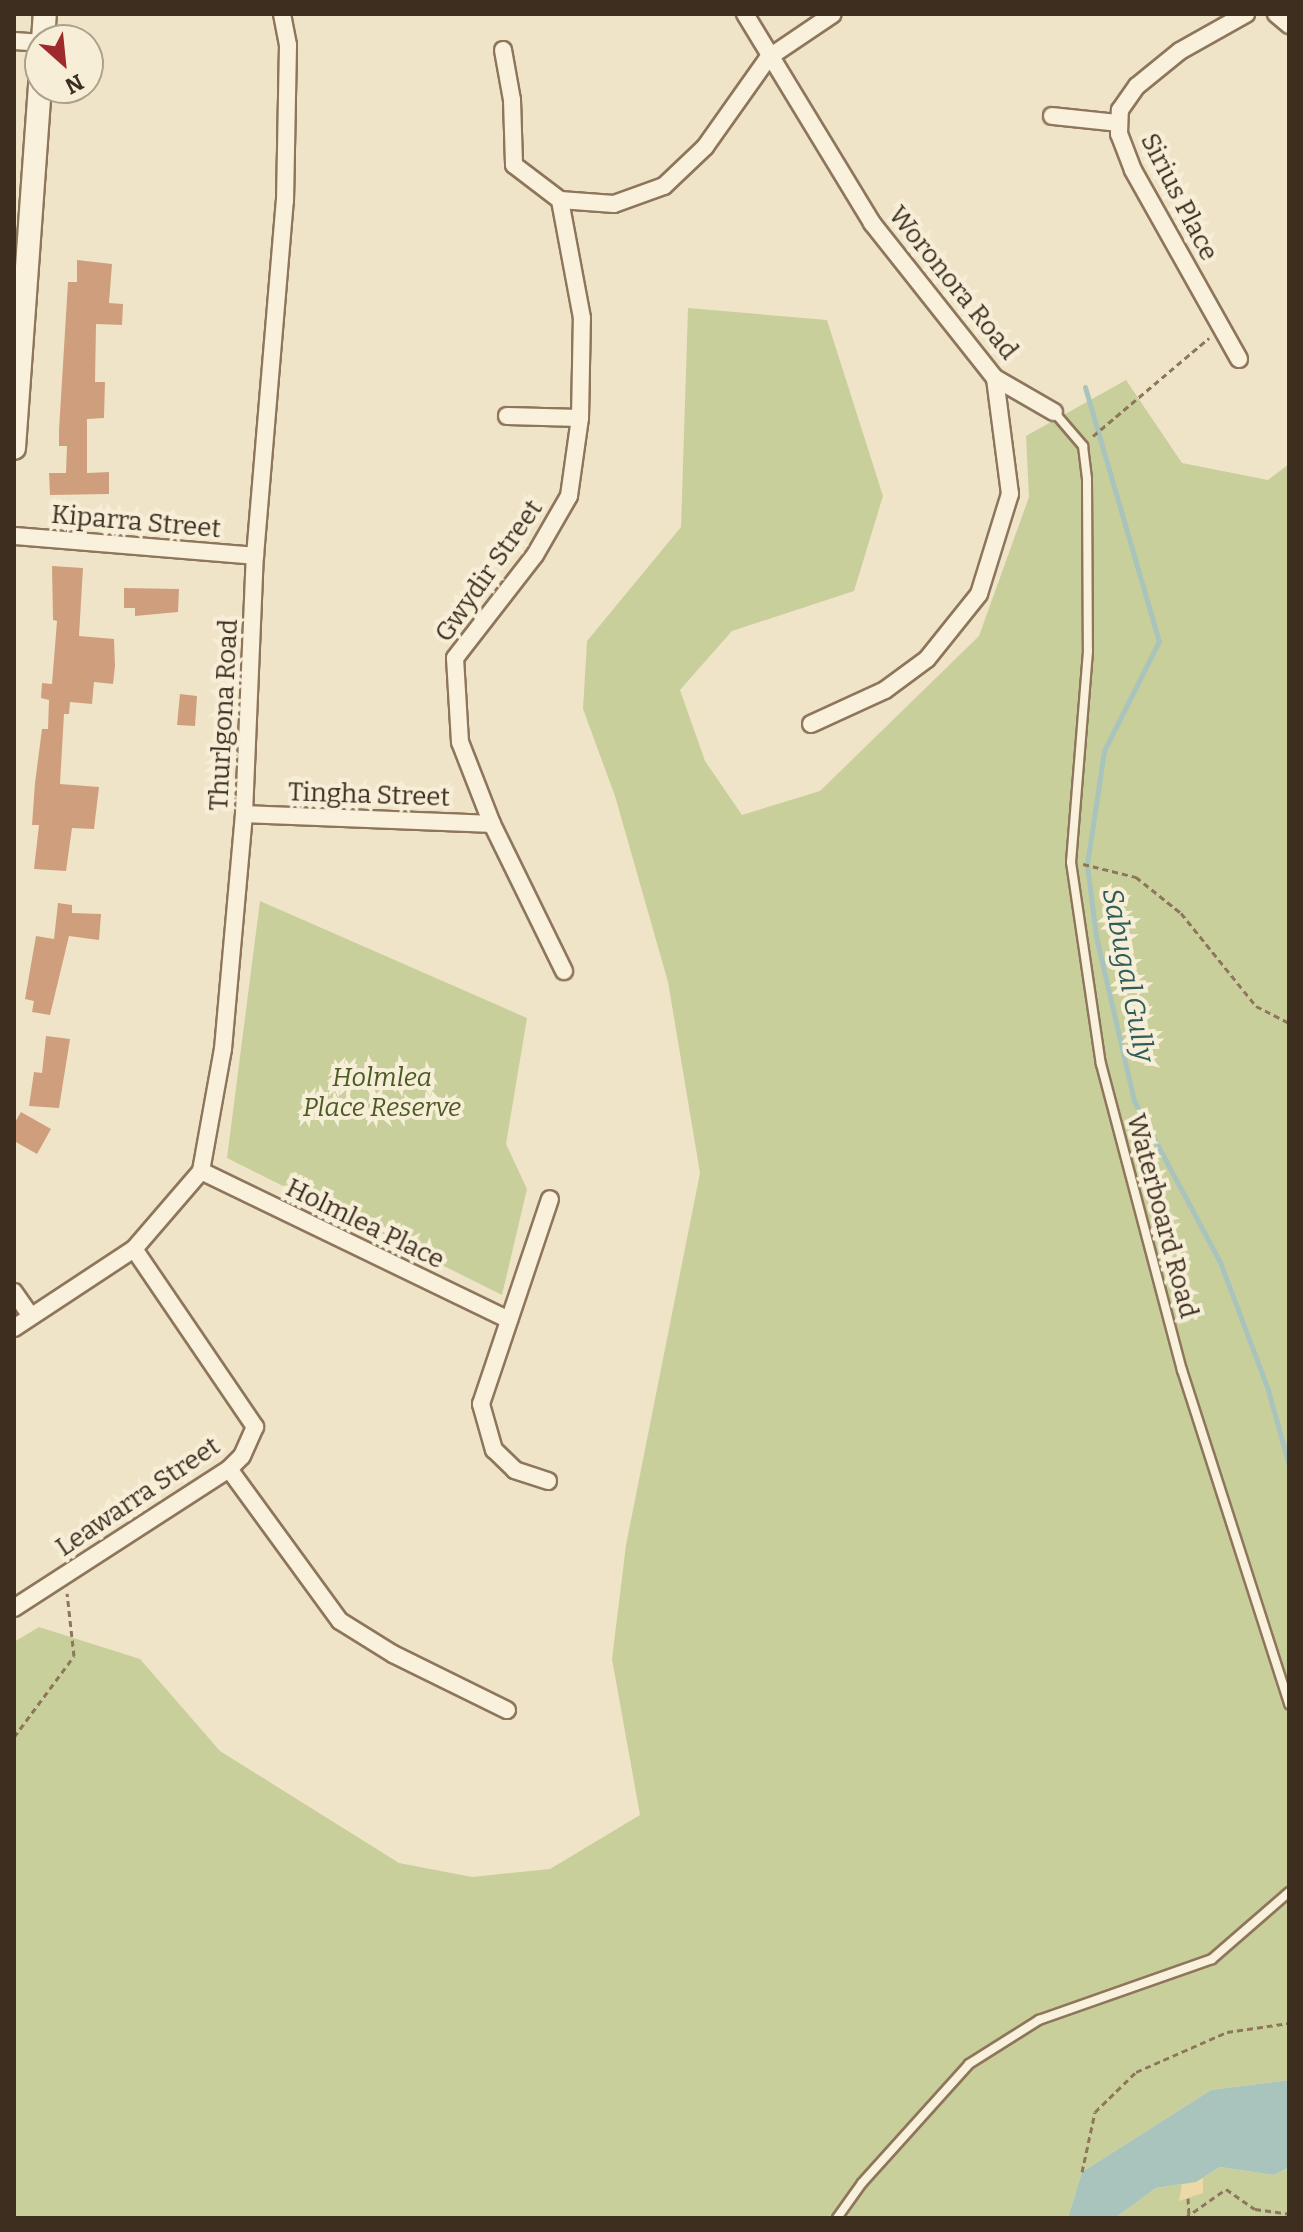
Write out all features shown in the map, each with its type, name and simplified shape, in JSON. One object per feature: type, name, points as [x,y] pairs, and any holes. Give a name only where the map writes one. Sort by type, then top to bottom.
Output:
[{"type":"street","name":"Thurlgona Road","points":[[201,1171],[223,1049],[244,814],[255,556],[285,201],[288,45],[282,14]]},
{"type":"street","name":"Woronora Road","points":[[745,14],[768,58],[872,223],[995,378],[1054,412]]},
{"type":"street","points":[[503,50],[512,100],[514,165],[560,200],[614,204],[664,186],[705,147],[768,58],[833,14]]},
{"type":"street","name":"Sirius Place","points":[[1239,359],[1133,170],[1119,123],[1120,110],[1137,86],[1180,51],[1246,14]]},
{"type":"street","points":[[1276,14],[1289,25]]},
{"type":"street","points":[[14,448],[38,104]]},
{"type":"street","points":[[1052,116],[1119,123]]},
{"type":"street","name":"Gwydir Street","points":[[560,200],[582,318],[580,418],[569,496],[535,555],[455,658],[460,742],[492,824],[564,971]]},
{"type":"street","points":[[811,724],[885,690],[927,659],[979,594],[1010,494],[995,378]]},
{"type":"street","points":[[507,416],[580,418]]},
{"type":"street","name":"Kiparra Street","points":[[14,536],[255,556]]},
{"type":"street","name":"Tingha Street","points":[[244,814],[492,824]]},
{"type":"street","points":[[14,1328],[134,1249],[201,1171]]},
{"type":"street","name":"Holmlea Place","points":[[201,1171],[509,1320]]},
{"type":"street","points":[[548,1481],[515,1470],[494,1450],[481,1404],[550,1199]]},
{"type":"street","name":"Leawarra Street","points":[[14,1608],[229,1469],[242,1456],[255,1427],[134,1249]]},
{"type":"street","points":[[14,1292],[31,1316]]},
{"type":"street","points":[[229,1469],[340,1621],[430,1674],[507,1710]]},
{"type":"lane","name":"Woronora Road","points":[[1054,412],[1083,446],[1087,479],[1088,651],[1071,862]]},
{"type":"lane","name":"Waterboard Road","points":[[1071,862],[1101,1064],[1182,1370],[1289,1704]]},
{"type":"lane","points":[[837,2218],[862,2183],[969,2064],[1039,2020],[1212,1959],[1289,1892]]},
{"type":"path","points":[[1089,440],[1221,328]]},
{"type":"path","points":[[1071,862],[1136,877],[1181,913],[1256,1006],[1289,1023]]},
{"type":"path","points":[[14,1737],[74,1656],[72,1602],[60,1579]]},
{"type":"path","points":[[1082,2172],[1095,2112],[1136,2072],[1227,2032],[1289,2023]]},
{"type":"path","points":[[1187,2217],[1226,2189],[1255,2209],[1289,2214]]},
{"type":"path","points":[[1187,2217],[1188,2198]]},
{"type":"green space","points":[[688,308],[827,320],[883,496],[854,591],[732,631],[680,690],[705,761],[742,815],[820,791],[979,636],[1029,497],[1026,436],[1126,380],[1182,463],[1268,480],[1289,464],[1289,2080],[1211,2090],[1082,2172],[1068,2218],[14,2218],[14,1642],[39,1627],[140,1659],[220,1751],[399,1863],[472,1877],[550,1869],[640,1815],[612,1659],[626,1545],[700,1173],[668,982],[615,796],[583,709],[587,641],[681,527]]},
{"type":"green space","name":"Holmlea Place Reserve","points":[[260,901],[527,1018],[506,1144],[527,1189],[502,1295],[227,1158]]},
{"type":"green space","points":[[1220,2167],[1274,2175],[1289,2168],[1289,2218],[1115,2218],[1156,2188],[1196,2182]]},
{"type":"sand","points":[[1203,2178],[1203,2193],[1179,2201],[1182,2184]]},
{"type":"water","points":[[1289,2080],[1288,2168],[1274,2175],[1220,2167],[1196,2182],[1156,2188],[1115,2218],[1068,2218],[1082,2172],[1211,2090]]},
{"type":"building","points":[[77,260],[112,264],[109,303],[123,304],[122,325],[96,324],[95,382],[105,382],[104,418],[87,419],[87,473],[109,472],[109,494],[50,495],[49,473],[66,473],[67,446],[59,446],[59,430],[68,282],[77,282]]},
{"type":"building","points":[[52,566],[83,568],[79,636],[114,639],[113,684],[94,682],[92,704],[70,702],[69,714],[64,714],[60,784],[99,787],[94,829],[72,828],[66,871],[34,869],[39,825],[32,825],[35,783],[42,729],[48,729],[49,700],[41,698],[42,683],[52,684],[57,621],[53,620]]},
{"type":"building","points":[[124,588],[179,589],[178,612],[135,616],[135,608],[124,608]]},
{"type":"building","points":[[180,694],[197,696],[195,726],[177,725]]},
{"type":"building","points":[[58,903],[72,905],[72,913],[101,914],[99,940],[69,936],[50,1015],[32,1012],[34,1001],[25,999],[36,936],[54,939]]},
{"type":"building","points":[[46,1036],[70,1039],[59,1108],[29,1106],[34,1072],[42,1073]]},
{"type":"building","points":[[21,1112],[51,1129],[37,1154],[14,1141],[14,1124]]},
{"type":"waterway","name":"Sabugal Gully","points":[[1085,387],[1159,641],[1104,751],[1087,865],[1096,936],[1134,1101],[1220,1262],[1268,1390],[1289,1465]]}]
